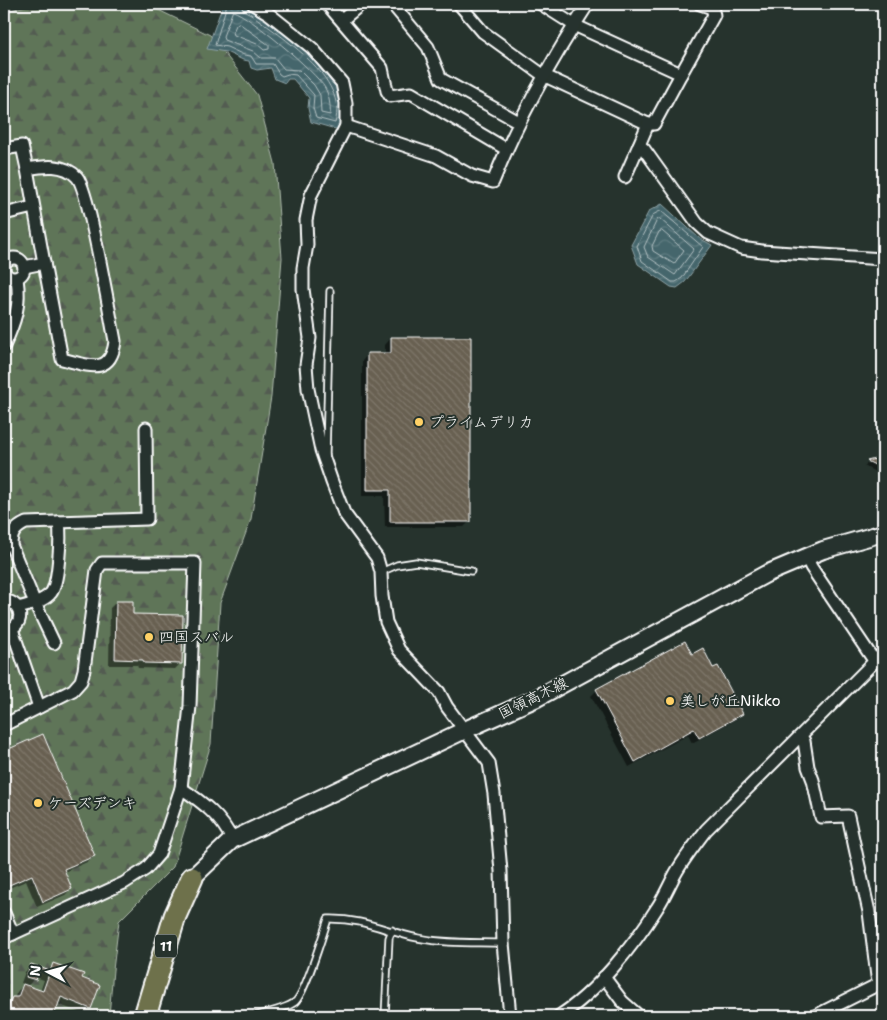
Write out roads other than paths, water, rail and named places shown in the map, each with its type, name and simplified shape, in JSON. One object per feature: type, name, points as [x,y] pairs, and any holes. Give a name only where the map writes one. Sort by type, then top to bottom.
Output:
[{"type":"highway","name":"11","points":[[145,1016],[175,916],[192,878]]},
{"type":"main road","name":"国領高木線","points":[[192,878],[232,840],[464,730],[538,698],[766,574],[806,556],[883,533]]},
{"type":"street","points":[[253,4],[268,13],[312,48],[342,84],[346,103],[346,126],[311,195],[306,220],[307,245],[303,268],[303,290],[310,338],[306,365],[308,389],[326,464],[344,513],[377,558],[381,572],[386,622],[399,650],[439,692],[447,707],[489,763],[494,794],[501,871],[503,943],[510,1016]]},
{"type":"street","points":[[327,4],[382,68],[387,92],[390,96],[411,94],[506,149]]},
{"type":"street","points":[[342,20],[360,4]]},
{"type":"street","points":[[392,4],[428,47],[441,79],[519,122]]},
{"type":"street","points":[[459,4],[483,32],[543,76],[648,124],[654,124],[714,15],[712,8],[700,4]]},
{"type":"street","points":[[541,4],[574,25],[681,74]]},
{"type":"street","points":[[346,126],[436,156],[472,176],[492,182],[506,149],[543,76],[588,4]]},
{"type":"street","points":[[625,177],[648,124]]},
{"type":"street","points":[[639,145],[644,149],[698,223],[708,233],[741,248],[883,259]]},
{"type":"street","points":[[4,149],[22,146],[26,169],[33,207],[62,359],[96,368],[104,365],[114,353],[115,341],[87,203],[78,178],[63,168],[46,165],[26,169]]},
{"type":"street","points":[[4,214],[33,207]]},
{"type":"street","points":[[4,346],[15,322],[18,295],[17,278],[23,272],[24,267],[21,261],[15,258],[8,260],[4,269],[10,277],[17,278]]},
{"type":"street","points":[[24,267],[44,263]]},
{"type":"street","points":[[54,643],[11,545],[11,536],[18,527],[26,524],[147,519],[146,428]]},
{"type":"street","points":[[18,608],[35,603],[50,594],[56,586],[59,522]]},
{"type":"street","points":[[559,1016],[575,1006],[604,977],[648,922],[687,854],[706,830],[879,658],[811,566],[806,556]]},
{"type":"street","points":[[4,725],[73,690],[81,681],[97,570],[102,562],[195,562],[190,706],[181,788],[159,854],[146,869],[124,883],[9,936],[4,913]]},
{"type":"street","points":[[4,601],[12,602],[20,613],[18,622],[8,629],[39,707]]},
{"type":"street","points":[[801,736],[804,741],[808,767],[813,780],[821,817],[848,816],[870,912],[877,976],[881,983],[815,1016]]},
{"type":"street","points":[[181,788],[201,801],[226,827],[232,840]]},
{"type":"street","points":[[604,977],[622,1001],[639,1016]]},
{"type":"lane","points":[[326,464],[330,291]]},
{"type":"lane","points":[[381,572],[397,565],[416,562],[471,571]]},
{"type":"lane","points":[[254,1016],[295,1002],[302,991],[328,919],[373,924],[417,938],[438,941],[503,943]]},
{"type":"lane","points":[[385,1016],[389,938],[392,930]]},
{"type":"water","points":[[223,4],[242,4],[251,8],[278,28],[320,66],[336,85],[340,96],[342,113],[339,130],[311,122],[308,108],[309,98],[293,79],[288,79],[285,83],[275,79],[271,68],[257,70],[251,68],[249,61],[226,52],[207,49]]},
{"type":"water","points":[[662,204],[699,238],[712,245],[685,282],[677,288],[671,287],[638,264],[631,245],[649,211]]},
{"type":"place","name":"プライムデリカ","points":[[419,422]]},
{"type":"place","name":"四国スバル","points":[[149,637]]},
{"type":"place","name":"美しが丘Nikko","points":[[670,701]]},
{"type":"place","name":"ケーズデンキ","points":[[38,803]]}]
